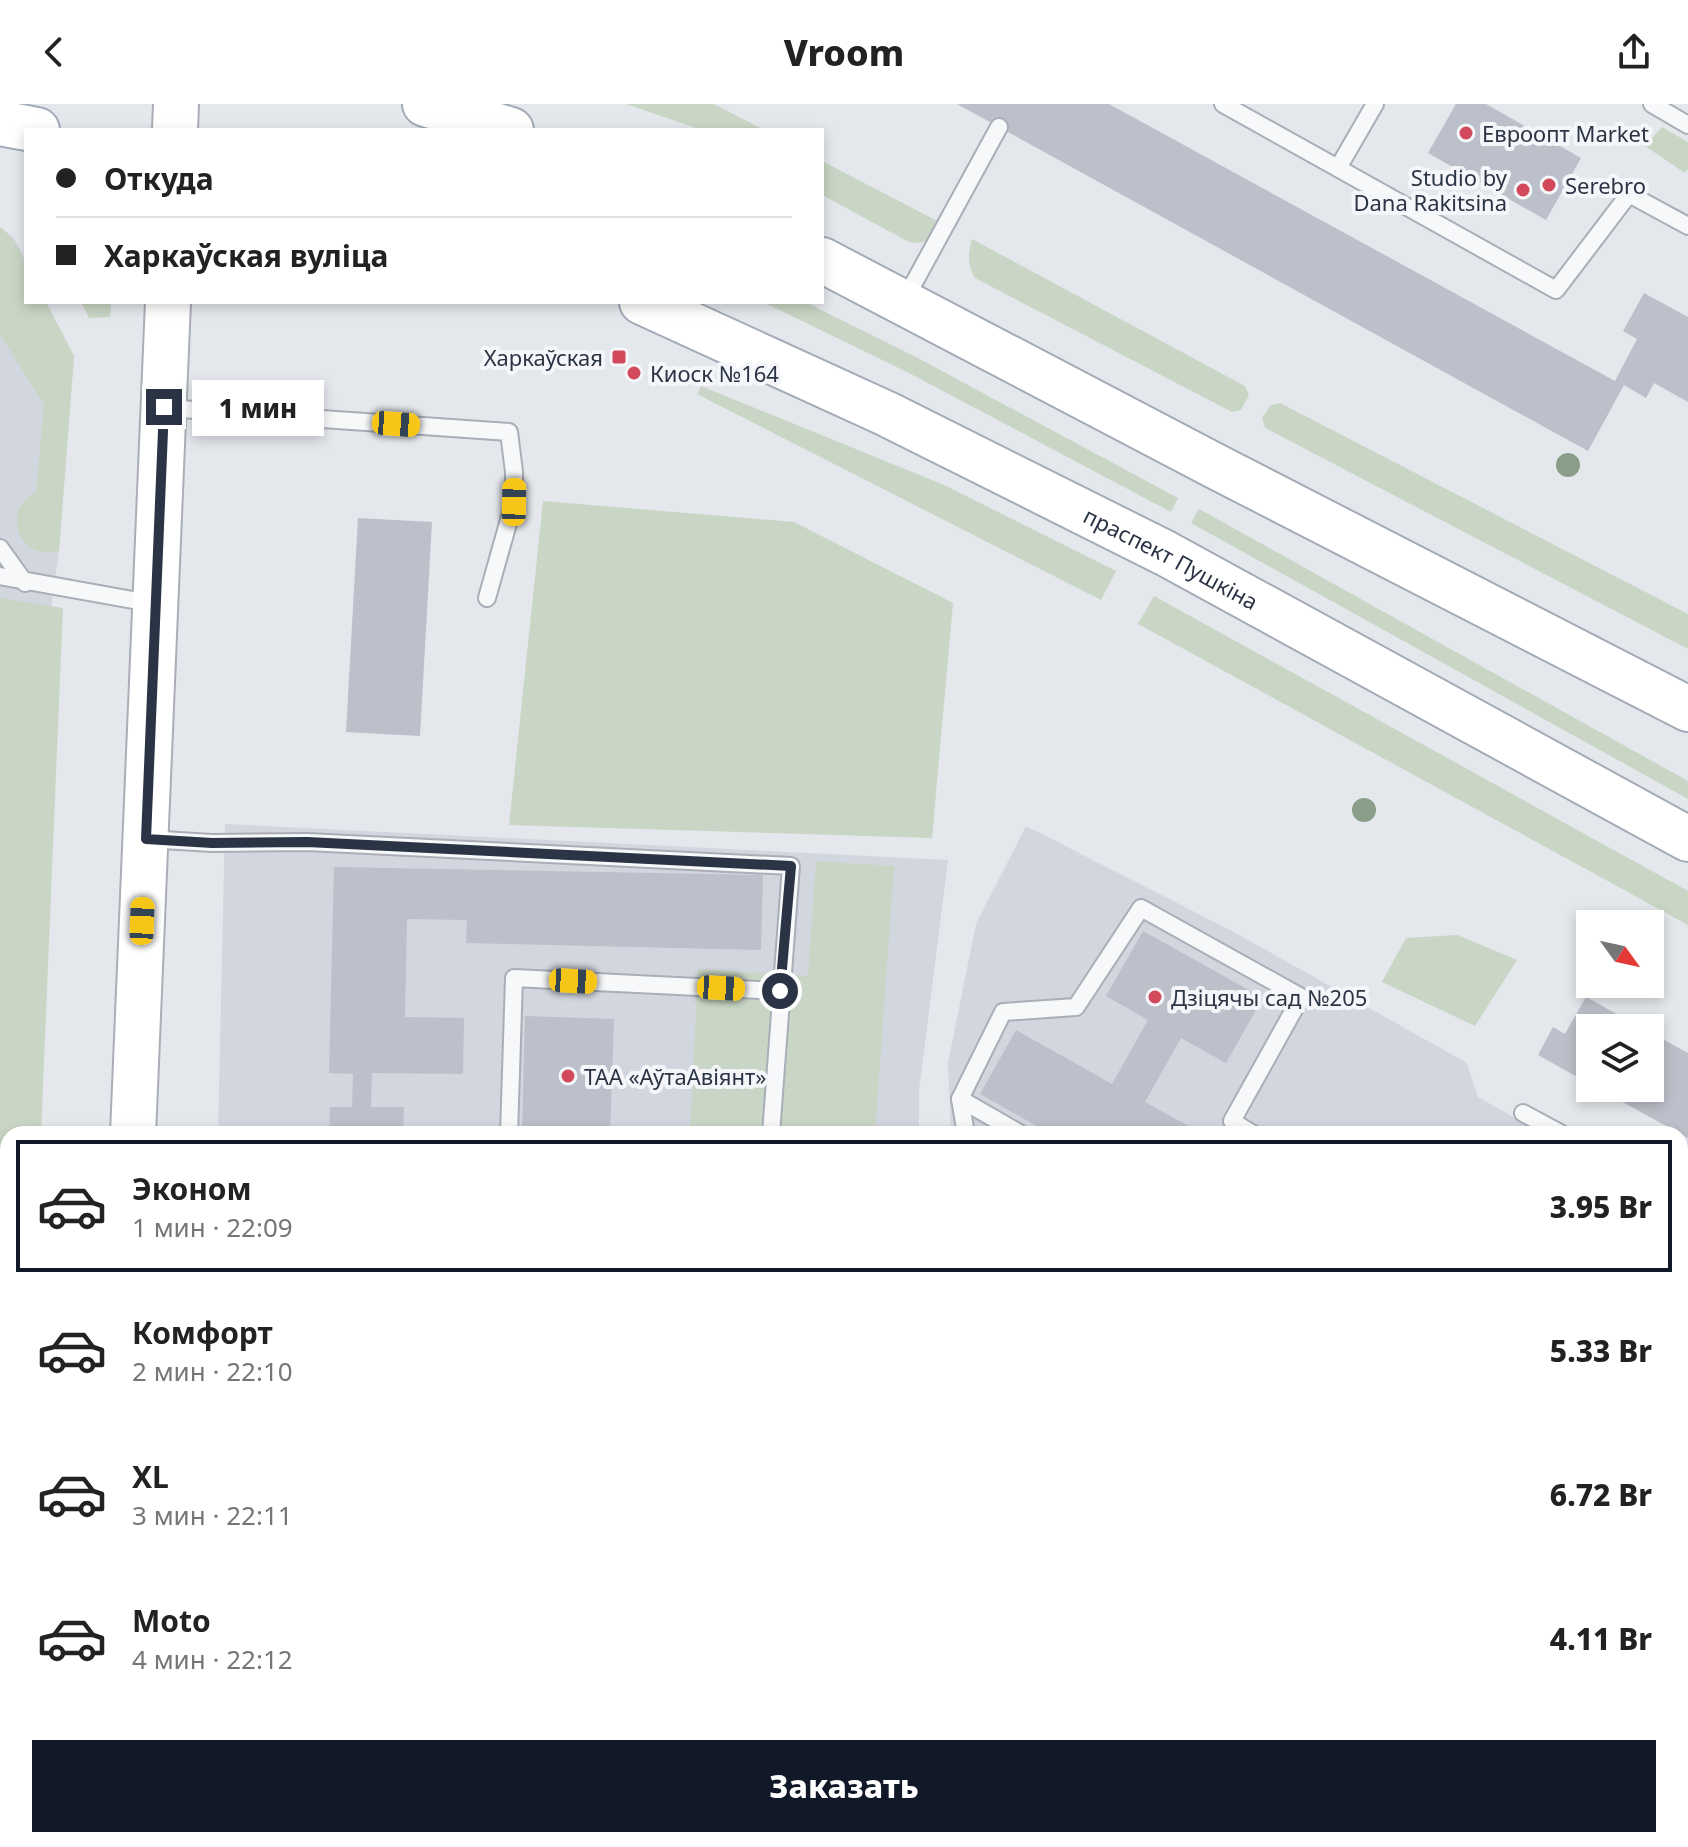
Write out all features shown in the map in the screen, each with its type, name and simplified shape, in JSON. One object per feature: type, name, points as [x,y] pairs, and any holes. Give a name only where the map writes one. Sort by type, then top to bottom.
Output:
[{"type":"main road","points":[[175,128],[176,104]]},
{"type":"main road","points":[[425,104],[504,128]]},
{"type":"main road","points":[[0,123],[26,128]]},
{"type":"main road","points":[[824,261],[1688,709]]},
{"type":"main road","points":[[133,1126],[168,304]]},
{"type":"main road","name":"праспект Пушкіна","points":[[646,304],[887,414],[1165,553],[1688,839]]},
{"type":"lane","points":[[1223,104],[1556,290],[1629,194],[1688,226]]},
{"type":"lane","points":[[1338,168],[1375,104]]},
{"type":"lane","points":[[1652,104],[1688,125]]},
{"type":"lane","points":[[903,303],[999,127]]},
{"type":"lane","points":[[164,407],[509,432],[514,502],[487,598]]},
{"type":"lane","points":[[0,548],[25,583]]},
{"type":"lane","points":[[0,576],[25,583],[156,604]]},
{"type":"lane","points":[[0,586],[25,583]]},
{"type":"lane","points":[[146,839],[212,843],[307,842],[791,866],[772,1126]]},
{"type":"lane","points":[[965,1126],[960,1099],[1003,1012],[1076,1007],[1141,908],[1301,997],[1232,1121],[1240,1126]]},
{"type":"lane","points":[[509,1126],[514,978],[780,991]]},
{"type":"lane","points":[[960,1099],[1007,1126]]},
{"type":"lane","points":[[1523,1113],[1547,1126]]},
{"type":"shaded area","points":[[0,227],[14,238],[24,258],[24,304],[47,304],[74,356],[59,551],[48,630],[0,620]]},
{"type":"shaded area","points":[[225,824],[948,860],[919,1090],[919,1126],[218,1126]]},
{"type":"shaded area","name":"Дзіцячы сад №205","points":[[1026,826],[1232,931],[1467,1063],[1478,1097],[1529,1126],[951,1126],[948,1063],[976,924]]},
{"type":"green space","points":[[626,104],[714,104],[760,128],[696,128]]},
{"type":"green space","points":[[1662,127],[1688,142],[1688,169],[1685,173],[1645,146]]},
{"type":"green space","points":[[824,162],[945,225],[929,240],[909,242],[824,196]]},
{"type":"green space","points":[[0,227],[16,244],[24,260],[24,304],[47,304],[74,356],[59,551],[33,549],[19,532],[19,510],[25,500],[36,493],[44,404],[0,335]]},
{"type":"green space","points":[[972,239],[1245,386],[1249,395],[1241,410],[1232,412],[975,278],[969,259]]},
{"type":"green space","points":[[82,304],[111,304],[110,317],[89,318]]},
{"type":"green space","points":[[767,304],[809,304],[916,357],[1178,498],[1171,512],[909,373]]},
{"type":"green space","points":[[701,386],[944,485],[1116,571],[1101,600],[697,394]]},
{"type":"green space","points":[[1280,403],[1688,614],[1688,649],[1265,428],[1262,418],[1271,405]]},
{"type":"green space","points":[[543,501],[794,522],[953,603],[932,838],[509,825]]},
{"type":"green space","points":[[1199,509],[1688,781],[1688,799],[1191,523]]},
{"type":"green space","points":[[1154,596],[1688,891],[1688,925],[1664,910],[1138,624]]},
{"type":"green space","points":[[0,598],[63,608],[41,1126],[0,1126]]},
{"type":"green space","points":[[816,861],[894,866],[876,1126],[690,1126],[698,969],[808,976]]},
{"type":"green space","points":[[1457,935],[1517,960],[1475,1026],[1382,982],[1406,938]]},
{"type":"building","points":[[957,104],[1109,104],[1615,381],[1637,339],[1623,331],[1644,293],[1688,317],[1688,402],[1654,383],[1646,398],[1624,385],[1588,451]]},
{"type":"building","points":[[1456,104],[1486,104],[1581,158],[1546,220],[1428,153]]},
{"type":"building","points":[[358,518],[432,522],[420,736],[346,732]]},
{"type":"building","points":[[334,867],[763,875],[761,950],[466,943],[467,920],[407,919],[405,1017],[464,1018],[463,1074],[372,1073],[371,1107],[404,1107],[403,1126],[329,1126],[330,1107],[352,1107],[353,1074],[329,1073]]},
{"type":"building","points":[[1143,931],[1263,998],[1226,1063],[1181,1038],[1145,1102],[1188,1126],[1037,1126],[980,1094],[1016,1030],[1112,1084],[1148,1020],[1106,996]]},
{"type":"building","points":[[1588,998],[1617,1014],[1576,1014]]},
{"type":"building","points":[[1576,1015],[1576,1076],[1538,1055],[1553,1027],[1565,1034]]},
{"type":"building","name":"ТАА «АўтаАвіянт»","points":[[525,1016],[614,1019],[610,1126],[522,1126]]},
{"type":"building","points":[[1664,1040],[1688,1053],[1688,1126],[1666,1126],[1622,1102],[1664,1102]]},
{"type":"place","name":"Евроопт Market","points":[[1466,133]]},
{"type":"place","name":"Serebro","points":[[1549,185]]},
{"type":"place","name":"Studio by Dana Rakitsina","points":[[1523,190]]},
{"type":"place","name":"Харкаўская","points":[[619,357]]},
{"type":"place","name":"Киоск №164","points":[[634,373]]},
{"type":"place","name":"Дзіцячы сад №205","points":[[1155,997]]},
{"type":"place","name":"ТАА «АўтаАвіянт»","points":[[568,1076]]},
{"type":"route","points":[[164,407],[146,839],[212,843],[307,842],[791,866],[780,991]]}]
